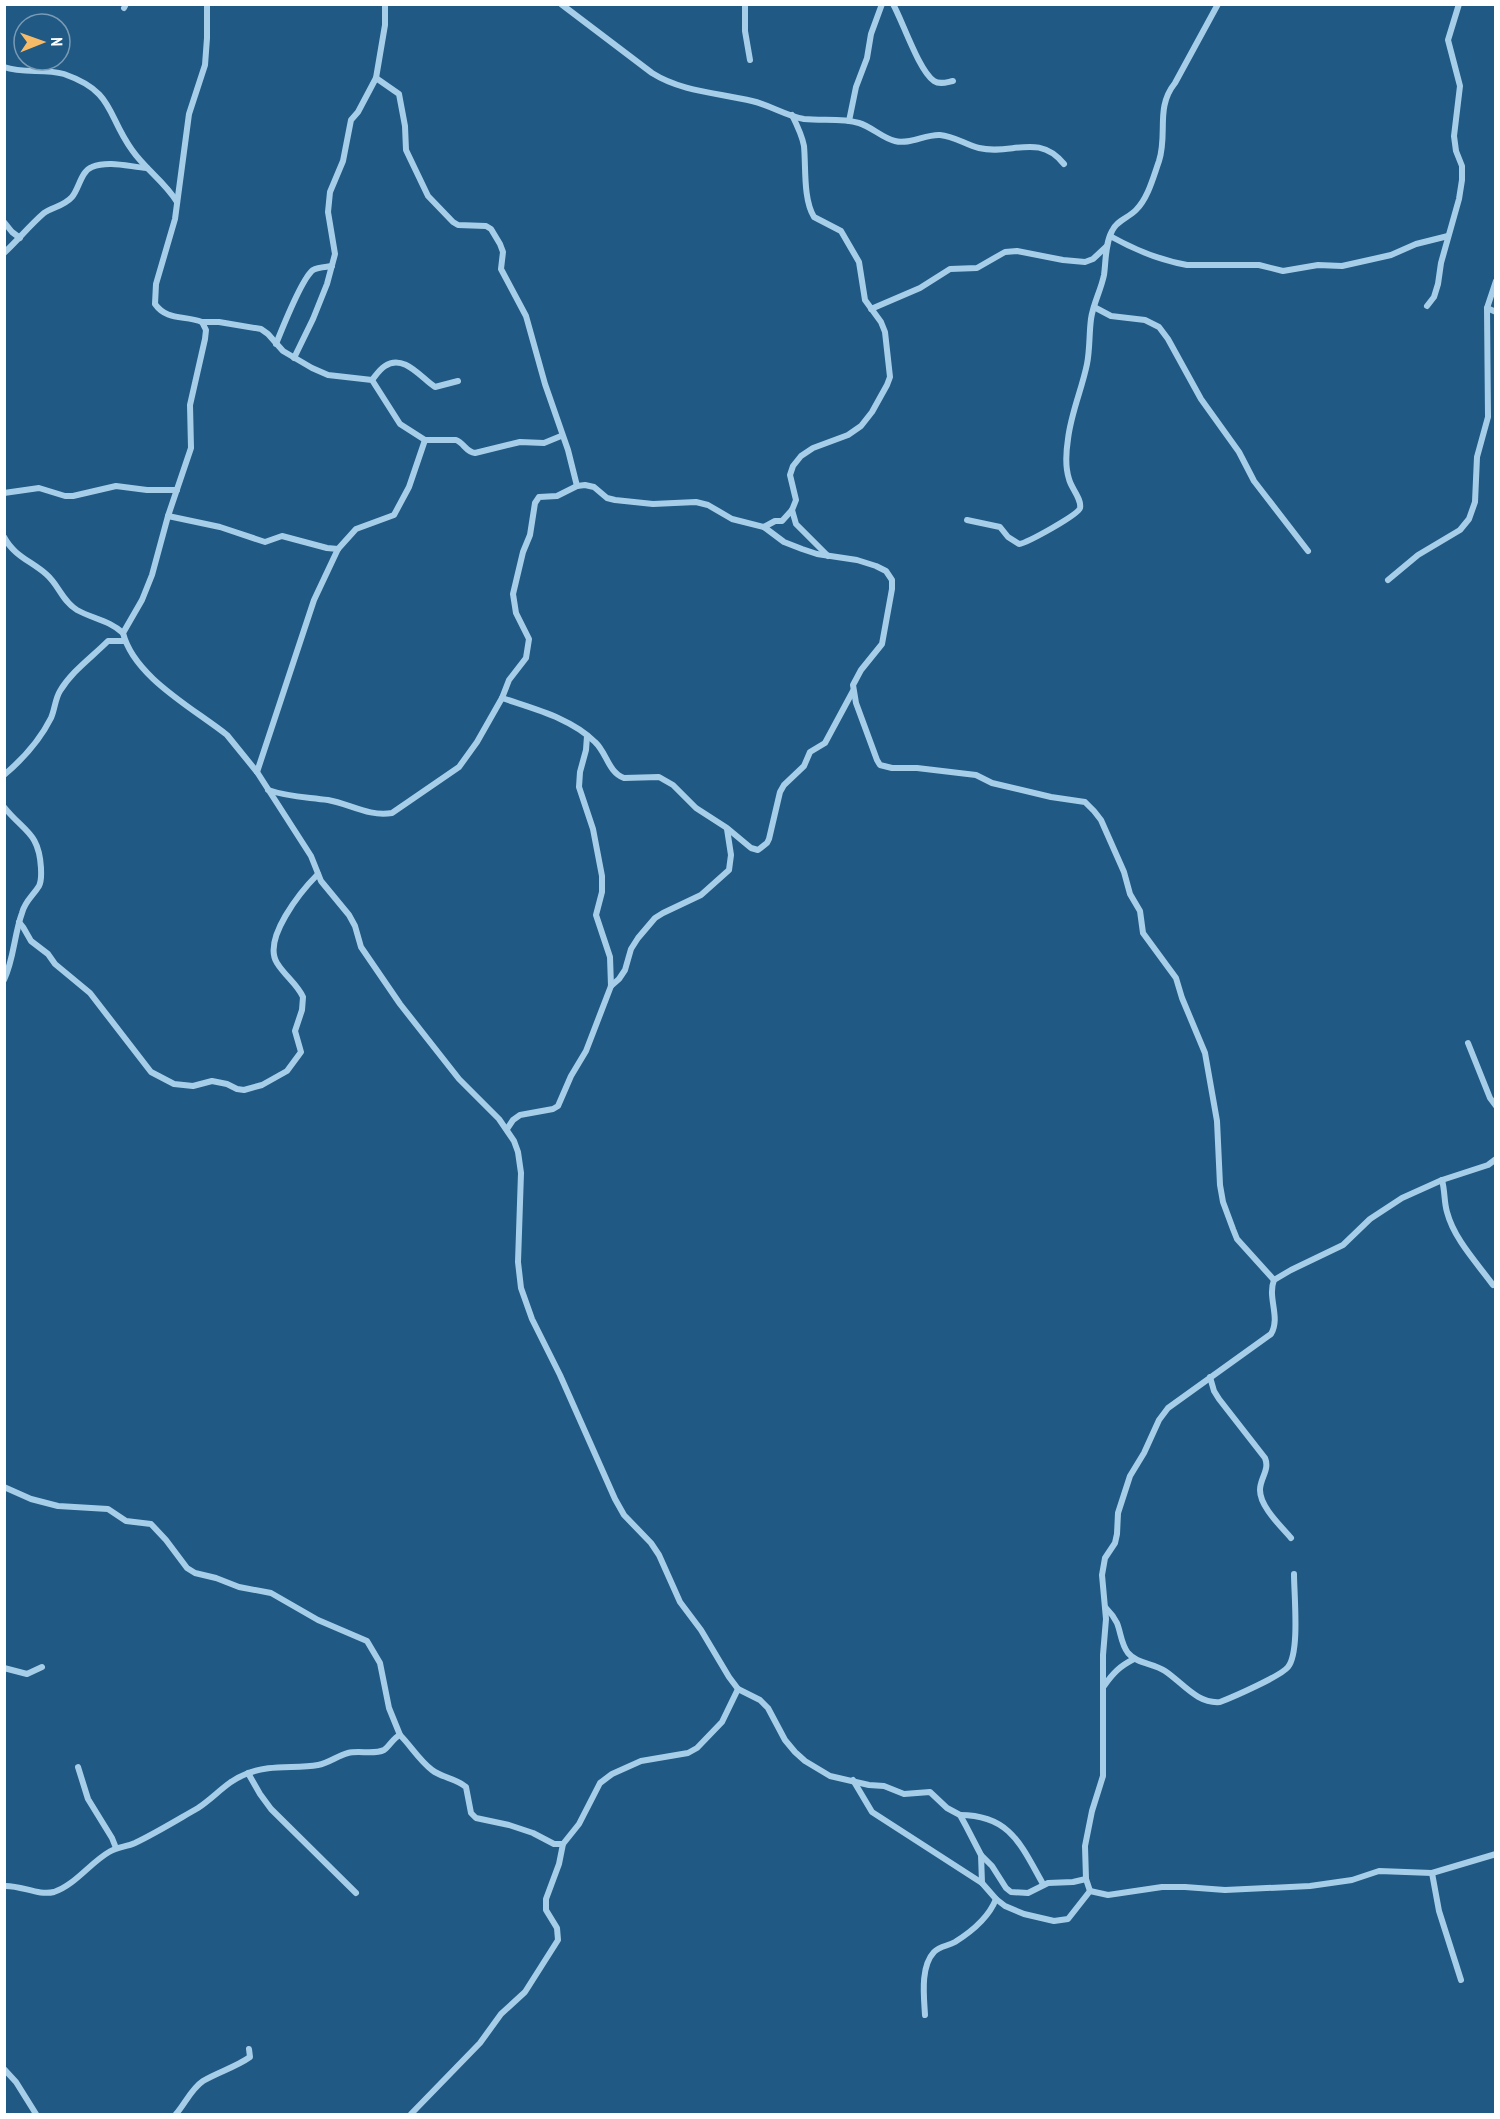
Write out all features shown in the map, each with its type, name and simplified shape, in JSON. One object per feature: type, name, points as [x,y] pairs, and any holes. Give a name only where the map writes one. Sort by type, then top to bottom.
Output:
[{"type":"street","points":[[294,358],[313,320],[332,266],[335,254],[328,212],[330,192],[344,161],[351,120],[358,112],[376,78],[385,25],[385,4]]},
{"type":"street","points":[[561,4],[665,81],[754,102],[803,118],[849,121],[871,127],[897,142],[939,135],[952,137],[980,148],[999,150],[1034,146],[1046,149],[1064,164]]},
{"type":"street","points":[[745,4],[745,31],[750,60]]},
{"type":"street","points":[[849,121],[856,87],[867,58],[874,25],[882,4]]},
{"type":"street","points":[[892,4],[923,67],[932,80],[940,83],[953,81]]},
{"type":"street","points":[[967,520],[1000,527],[1015,543],[1019,544],[1051,529],[1079,511],[1080,501],[1068,478],[1067,450],[1072,418],[1087,365],[1094,307],[1103,280],[1110,236],[1116,224],[1134,212],[1147,192],[1160,158],[1163,141],[1163,108],[1167,94],[1175,84],[1218,4]]},
{"type":"street","points":[[1427,306],[1434,297],[1448,236],[1460,199],[1462,166],[1454,136],[1460,86],[1448,40],[1459,4]]},
{"type":"street","points":[[205,6],[207,54],[189,114],[178,203],[171,237],[156,284],[154,304],[168,316],[202,322],[252,326],[268,334],[276,344],[294,358],[328,375],[372,380]]},
{"type":"street","points":[[4,68],[26,71],[45,70],[64,74],[102,96],[132,151],[170,190],[178,203]]},
{"type":"street","points":[[376,78],[399,94],[405,126],[406,150],[428,196],[453,222],[458,225],[486,226],[491,229],[500,244],[503,252],[501,269],[526,316],[577,486]]},
{"type":"street","points":[[764,527],[775,521],[782,521],[792,510],[796,500],[790,475],[797,461],[813,448],[848,435],[861,426],[887,385],[889,370],[885,332],[881,322],[865,300],[859,262],[842,231],[820,220],[812,213],[808,196],[804,144],[792,115]]},
{"type":"street","points":[[4,253],[43,214],[73,196],[87,169],[93,166],[114,164],[148,168]]},
{"type":"street","points":[[4,222],[20,238]]},
{"type":"street","points":[[1110,236],[1136,250],[1177,263],[1259,266],[1283,271],[1318,265],[1341,266],[1391,255],[1416,244],[1448,236]]},
{"type":"street","points":[[870,309],[920,288],[950,269],[977,268],[1005,252],[1030,253],[1085,262],[1093,259],[1108,246]]},
{"type":"street","points":[[276,344],[307,276],[318,268],[332,266]]},
{"type":"street","points":[[1388,580],[1418,555],[1460,530],[1469,519],[1475,502],[1477,457],[1488,417],[1486,308],[1496,280]]},
{"type":"street","points":[[1094,307],[1111,316],[1146,320],[1159,327],[1201,399],[1239,452],[1254,481],[1308,551]]},
{"type":"street","points":[[1486,308],[1496,312]]},
{"type":"street","points":[[123,633],[142,600],[152,575],[168,516],[191,448],[191,395],[206,330],[202,322]]},
{"type":"street","points":[[372,380],[386,365],[393,363],[411,367],[435,387],[458,381]]},
{"type":"street","points":[[372,380],[400,424],[425,440],[461,441],[468,451],[475,453],[520,442],[544,443],[561,436]]},
{"type":"street","points":[[257,772],[314,600],[338,549],[356,529],[394,515],[409,487],[425,440]]},
{"type":"street","points":[[4,493],[39,488],[65,496],[73,496],[116,486],[147,490],[177,490]]},
{"type":"street","points":[[267,790],[286,796],[328,801],[375,814],[392,813],[459,767],[477,742],[502,698],[509,680],[526,658],[529,645],[527,632],[516,612],[513,594],[523,552],[530,535],[535,503],[539,498],[557,496],[577,486],[594,487],[608,498],[615,500],[653,504],[696,502],[732,519],[764,527],[784,542],[817,554],[876,566],[886,571],[892,580],[882,644],[856,678],[853,691],[825,743],[810,752],[804,766],[784,785],[780,792],[767,843],[758,850],[753,849],[727,828],[696,808],[673,785],[659,777],[620,777],[595,742],[566,721],[502,698]]},
{"type":"street","points":[[792,510],[796,524],[828,556]]},
{"type":"street","points":[[168,516],[220,527],[265,542],[282,536],[291,540],[338,549]]},
{"type":"street","points":[[4,537],[17,555],[47,574],[66,602],[76,609],[115,626],[123,633],[125,641],[147,674],[227,735],[257,772],[311,856],[325,888],[349,915],[361,946],[400,1004],[459,1079],[507,1129],[518,1152],[521,1173],[518,1262],[521,1288],[532,1318],[615,1499],[624,1515],[651,1543],[659,1555],[680,1602],[738,1689],[760,1700],[768,1708],[785,1740],[805,1761],[830,1776],[884,1786],[904,1794],[930,1792],[947,1808],[960,1815],[989,1818],[1009,1832],[1019,1843],[1043,1884]]},
{"type":"street","points":[[4,775],[25,756],[39,738],[52,717],[58,694],[72,674],[108,641],[125,641]]},
{"type":"street","points":[[853,691],[880,765],[976,775],[992,783],[1051,797],[1085,802],[1101,820],[1124,872],[1130,894],[1140,911],[1143,933],[1176,978],[1205,1053],[1217,1121],[1220,1185],[1223,1202],[1233,1229],[1237,1239],[1274,1280]]},
{"type":"street","points":[[507,1129],[520,1115],[558,1106],[571,1076],[586,1051],[611,986],[610,957],[596,915],[602,892],[602,876],[593,829],[579,787],[587,736]]},
{"type":"street","points":[[4,807],[29,832],[39,849],[42,880],[27,898],[4,980]]},
{"type":"street","points":[[611,986],[625,970],[631,949],[647,927],[663,913],[701,895],[729,870],[731,855],[727,828]]},
{"type":"street","points":[[19,922],[31,941],[90,993],[151,1072],[174,1084],[184,1086],[212,1081],[244,1090],[262,1085],[287,1071],[301,1052],[296,1031],[303,997],[278,964],[273,953],[273,943],[278,930],[302,890],[318,874]]},
{"type":"street","points":[[1468,1043],[1490,1098],[1496,1106]]},
{"type":"street","points":[[1274,1280],[1343,1245],[1391,1204],[1442,1180],[1488,1165],[1496,1159]]},
{"type":"street","points":[[1442,1180],[1446,1192],[1446,1211],[1452,1226],[1493,1286]]},
{"type":"street","points":[[1090,1891],[1086,1879],[1087,1828],[1103,1776],[1106,1607],[1102,1575],[1105,1558],[1115,1542],[1118,1514],[1130,1476],[1144,1453],[1159,1420],[1168,1408],[1271,1334],[1276,1322],[1272,1292],[1274,1280]]},
{"type":"street","points":[[1210,1377],[1219,1399],[1265,1458],[1267,1463],[1260,1490],[1261,1498],[1291,1538]]},
{"type":"street","points":[[4,1487],[31,1499],[58,1506],[108,1509],[126,1521],[151,1524],[166,1539],[179,1558],[195,1573],[239,1587],[271,1593],[318,1620],[367,1641],[380,1663],[389,1708],[400,1735],[434,1772],[466,1787],[471,1813],[476,1818],[509,1825],[554,1844],[563,1844]]},
{"type":"street","points":[[1106,1607],[1116,1620],[1123,1645],[1134,1659],[1166,1671],[1200,1698],[1212,1702],[1231,1698],[1287,1668],[1294,1654],[1294,1574]]},
{"type":"street","points":[[1104,1686],[1121,1665],[1134,1659]]},
{"type":"street","points":[[4,1668],[27,1674],[42,1667]]},
{"type":"street","points":[[411,2115],[480,2043],[501,2014],[525,1992],[558,1940],[557,1928],[546,1910],[546,1899],[559,1864],[563,1844],[579,1824],[600,1783],[612,1774],[641,1761],[688,1754],[697,1748],[722,1722],[738,1689]]},
{"type":"street","points":[[4,1886],[15,1886],[43,1893],[52,1892],[116,1848],[134,1844],[200,1806],[234,1779],[265,1769],[322,1764],[345,1753],[378,1751],[384,1749],[400,1735]]},
{"type":"street","points":[[78,1767],[88,1799],[116,1848]]},
{"type":"street","points":[[248,1773],[271,1809],[356,1893]]},
{"type":"street","points":[[852,1780],[872,1812],[982,1883],[1005,1906],[1024,1914],[1054,1921],[1063,1920],[1068,1919],[1075,1912],[1090,1891]]},
{"type":"street","points":[[960,1815],[981,1855],[1011,1892],[1028,1893],[1043,1884],[1086,1879]]},
{"type":"street","points":[[1090,1891],[1108,1895],[1162,1887],[1225,1890],[1288,1887],[1352,1880],[1379,1872],[1432,1873],[1496,1854]]},
{"type":"street","points":[[981,1855],[982,1883]]},
{"type":"street","points":[[1432,1873],[1439,1911],[1461,1980]]},
{"type":"street","points":[[925,2015],[926,1969],[930,1958],[941,1947],[966,1934],[984,1918],[996,1899]]},
{"type":"street","points":[[176,2115],[203,2081],[240,2065],[250,2057],[249,2049]]},
{"type":"street","points":[[4,2069],[16,2082],[36,2115]]}]
